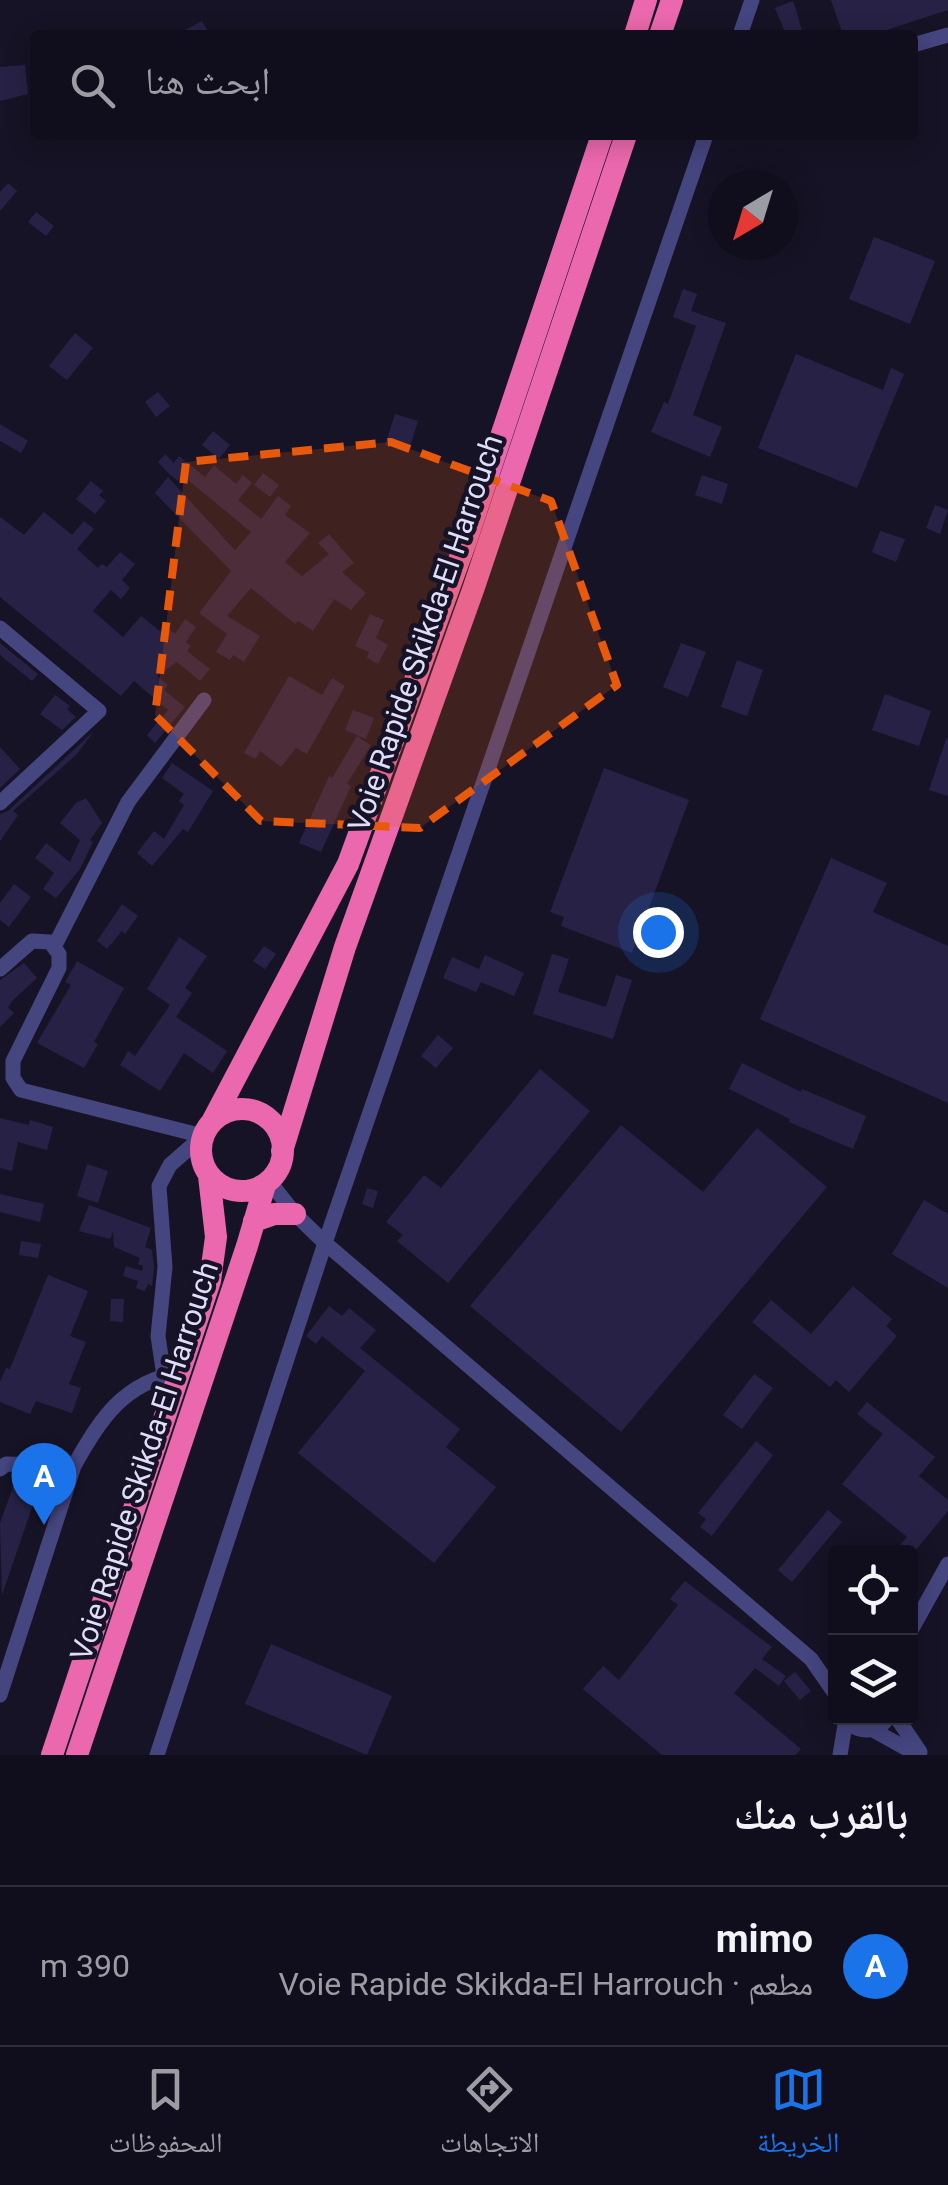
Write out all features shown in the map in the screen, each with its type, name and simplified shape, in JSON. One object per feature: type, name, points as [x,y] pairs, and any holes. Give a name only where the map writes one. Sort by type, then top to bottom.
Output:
[{"type":"highway","points":[[636,30],[646,0]]},
{"type":"highway","points":[[662,30],[672,0]]},
{"type":"highway","name":"Voie Rapide Skikda-El Harrouch","points":[[52,1755],[172,1374],[214,1259],[215,1219],[209,1176],[202,1164],[207,1129],[348,864],[466,541],[600,140]]},
{"type":"highway","name":"Voie Rapide Skikda-El Harrouch","points":[[78,1755],[254,1220],[267,1182],[276,1172],[346,947],[468,605],[624,140]]},
{"type":"highway","points":[[207,1129],[225,1112],[257,1112],[280,1135],[282,1151]]},
{"type":"highway","points":[[209,1176],[235,1191],[251,1190],[267,1182]]},
{"type":"highway","points":[[254,1220],[274,1214],[295,1214]]},
{"type":"street","points":[[742,30],[752,0]]},
{"type":"street","points":[[918,43],[948,35]]},
{"type":"street","points":[[157,1755],[325,1243],[704,140]]},
{"type":"street","points":[[0,628],[99,711],[0,804]]},
{"type":"street","points":[[204,700],[128,802],[56,945],[58,968],[19,1045],[12,1068],[15,1083],[28,1093],[207,1129]]},
{"type":"street","points":[[0,970],[32,942],[44,940],[56,945]]},
{"type":"street","points":[[0,1696],[74,1466],[96,1428],[121,1400],[142,1382],[172,1374],[158,1336],[166,1267],[159,1186],[170,1165],[207,1129]]},
{"type":"street","points":[[267,1182],[325,1243],[811,1659],[828,1683]]},
{"type":"street","points":[[0,1469],[6,1464],[74,1466]]},
{"type":"street","points":[[918,1618],[948,1564]]},
{"type":"street","points":[[811,1659],[828,1667]]},
{"type":"street","points":[[843,1755],[845,1725]]},
{"type":"street","points":[[853,1725],[872,1730],[920,1755]]},
{"type":"street","points":[[843,1755],[879,1725]]},
{"type":"street","points":[[901,1725],[920,1755]]},
{"type":"highlighted area","points":[[391,442],[551,501],[617,685],[420,828],[261,821],[155,715],[186,462]]},
{"type":"building","points":[[831,0],[948,0],[948,10],[886,30],[841,30]]},
{"type":"building","points":[[793,1],[802,30],[784,30],[775,8]]},
{"type":"building","points":[[202,21],[207,30],[185,30]]},
{"type":"building","points":[[25,65],[28,94],[0,101],[0,67]]},
{"type":"building","points":[[8,183],[17,191],[0,211],[0,192]]},
{"type":"building","points":[[36,212],[54,226],[46,236],[28,222]]},
{"type":"building","points":[[874,237],[935,261],[910,324],[849,299]]},
{"type":"building","points":[[683,289],[697,294],[691,311],[726,323],[693,415],[722,427],[710,457],[651,432],[664,402],[668,404],[696,326],[673,317]]},
{"type":"building","points":[[75,333],[93,348],[67,380],[49,366]]},
{"type":"building","points":[[796,354],[883,390],[891,368],[904,374],[857,488],[758,448]]},
{"type":"building","points":[[158,392],[170,406],[156,417],[145,402]]},
{"type":"building","points":[[395,414],[418,421],[408,453],[385,445]]},
{"type":"building","points":[[0,424],[28,441],[21,453],[0,441]]},
{"type":"building","points":[[213,431],[230,445],[219,459],[202,445]]},
{"type":"building","points":[[165,454],[174,463],[179,456],[205,477],[214,465],[236,484],[243,475],[252,483],[238,500],[261,519],[278,496],[291,506],[285,515],[310,533],[285,562],[302,576],[329,554],[318,543],[329,534],[354,563],[342,572],[366,593],[351,610],[334,599],[313,631],[298,621],[295,624],[251,588],[227,616],[260,636],[244,662],[216,652],[227,634],[199,613],[231,571],[155,493],[168,477],[235,550],[251,532],[183,476],[178,481],[167,472],[158,462]]},
{"type":"building","points":[[263,473],[279,485],[270,497],[254,485]]},
{"type":"building","points":[[702,475],[728,484],[722,504],[695,495]]},
{"type":"building","points":[[91,481],[103,491],[99,495],[106,501],[95,514],[76,499]]},
{"type":"building","points":[[935,505],[948,510],[940,534],[926,528]]},
{"type":"building","points":[[44,512],[72,535],[84,521],[94,529],[77,549],[98,568],[102,564],[107,567],[120,552],[135,564],[122,580],[130,588],[121,599],[111,590],[93,611],[123,637],[141,616],[164,634],[168,628],[175,634],[185,619],[196,627],[186,642],[191,646],[187,651],[210,669],[200,681],[177,662],[157,676],[168,685],[164,690],[185,707],[155,743],[147,735],[168,710],[134,681],[121,696],[0,597],[0,517],[24,535]]},
{"type":"building","points":[[880,531],[905,539],[896,562],[872,552]]},
{"type":"building","points":[[370,614],[384,620],[376,638],[388,645],[378,664],[367,658],[369,652],[355,646]]},
{"type":"building","points":[[0,643],[38,674],[32,681],[0,655]]},
{"type":"building","points":[[681,643],[706,652],[688,697],[663,687]]},
{"type":"building","points":[[737,660],[763,670],[747,716],[721,707]]},
{"type":"building","points":[[289,676],[322,695],[332,678],[345,686],[307,754],[296,748],[281,767],[260,751],[255,759],[244,753]]},
{"type":"building","points":[[885,694],[931,711],[919,746],[872,730]]},
{"type":"building","points":[[55,695],[70,706],[67,709],[76,717],[62,730],[40,714]]},
{"type":"building","points":[[353,710],[374,718],[366,739],[345,730]]},
{"type":"building","points":[[94,731],[77,754],[13,811],[18,815],[0,841],[0,814],[8,811]]},
{"type":"building","points":[[357,736],[371,745],[347,784],[351,786],[321,852],[299,843],[329,776],[332,778]]},
{"type":"building","points":[[948,739],[948,796],[929,790]]},
{"type":"building","points":[[0,747],[20,769],[0,788]]},
{"type":"building","points":[[172,763],[213,791],[188,832],[183,829],[152,866],[137,853],[154,831],[164,839],[184,805],[179,801],[184,794],[162,778]]},
{"type":"building","points":[[604,768],[689,800],[632,953],[561,926],[564,917],[550,912]]},
{"type":"building","points":[[86,798],[102,823],[90,840],[93,842],[80,869],[56,898],[43,889],[54,873],[35,858],[46,843],[70,862],[80,840],[60,823],[76,803]]},
{"type":"building","points":[[831,858],[887,883],[873,912],[948,946],[948,1103],[760,1019]]},
{"type":"building","points":[[14,884],[31,897],[9,927],[0,920],[0,903]]},
{"type":"building","points":[[122,904],[138,916],[107,949],[97,941]]},
{"type":"building","points":[[179,937],[207,956],[185,988],[192,993],[176,1017],[227,1051],[213,1073],[184,1053],[160,1091],[120,1065],[128,1051],[135,1056],[170,1005],[147,989]]},
{"type":"building","points":[[264,946],[276,954],[265,969],[253,961]]},
{"type":"building","points":[[552,954],[569,959],[558,992],[606,1007],[616,975],[632,980],[613,1039],[533,1014]]},
{"type":"building","points":[[485,955],[524,973],[514,996],[481,982],[476,992],[443,978],[452,957],[479,969]]},
{"type":"building","points":[[77,961],[124,988],[84,1068],[37,1043],[71,985],[65,982]]},
{"type":"building","points":[[24,963],[37,978],[13,1000],[8,1007],[14,1013],[0,1027],[0,980]]},
{"type":"building","points":[[438,1035],[453,1048],[436,1068],[421,1056]]},
{"type":"building","points":[[742,1063],[801,1092],[802,1089],[866,1116],[853,1149],[789,1122],[790,1119],[729,1089]]},
{"type":"building","points":[[540,1069],[590,1111],[448,1283],[397,1241],[403,1235],[386,1222],[424,1175],[441,1188]]},
{"type":"building","points":[[0,1118],[29,1125],[30,1120],[53,1127],[47,1150],[18,1142],[12,1171],[0,1168]]},
{"type":"building","points":[[621,1125],[703,1192],[757,1128],[827,1187],[621,1432],[470,1306]]},
{"type":"building","points":[[87,1164],[108,1171],[98,1203],[77,1196]]},
{"type":"building","points":[[367,1188],[378,1191],[373,1208],[362,1204]]},
{"type":"building","points":[[0,1194],[44,1204],[40,1222],[0,1212]]},
{"type":"building","points":[[924,1200],[948,1214],[948,1288],[892,1254]]},
{"type":"building","points":[[89,1205],[151,1228],[145,1247],[152,1250],[154,1267],[152,1286],[148,1284],[145,1291],[136,1288],[138,1281],[123,1276],[126,1266],[142,1271],[143,1266],[138,1264],[140,1258],[114,1247],[113,1232],[110,1239],[79,1231]]},
{"type":"building","points":[[21,1241],[41,1244],[38,1258],[19,1255]]},
{"type":"building","points":[[48,1275],[88,1291],[70,1336],[86,1342],[69,1384],[81,1388],[72,1413],[36,1401],[30,1414],[0,1402],[0,1382],[6,1368],[10,1369]]},
{"type":"building","points":[[853,1286],[892,1319],[886,1326],[897,1336],[849,1392],[836,1380],[830,1387],[752,1322],[771,1300],[811,1334]]},
{"type":"building","points":[[111,1299],[124,1299],[123,1322],[110,1321]]},
{"type":"building","points":[[329,1306],[342,1316],[349,1308],[376,1330],[360,1348],[460,1429],[446,1447],[496,1487],[434,1563],[298,1453],[365,1371],[322,1336],[316,1344],[306,1336]]},
{"type":"building","points":[[754,1374],[773,1388],[742,1429],[723,1415]]},
{"type":"building","points":[[867,1402],[935,1457],[919,1476],[948,1500],[948,1511],[918,1547],[900,1545],[907,1537],[842,1484],[883,1434],[857,1414]]},
{"type":"building","points":[[756,1441],[773,1455],[712,1536],[700,1527],[706,1519],[698,1513]]},
{"type":"building","points":[[17,1476],[40,1484],[2,1595],[0,1523]]},
{"type":"building","points":[[828,1510],[842,1522],[792,1582],[778,1570]]},
{"type":"building","points":[[685,1581],[772,1647],[762,1659],[786,1676],[779,1686],[755,1668],[734,1693],[801,1749],[795,1755],[662,1755],[583,1689],[603,1666],[619,1680],[678,1605],[670,1599]]},
{"type":"building","points":[[271,1644],[392,1696],[367,1755],[245,1704]]},
{"type":"building","points":[[795,1672],[811,1691],[800,1700],[784,1681]]},
{"type":"place","name":"mimo","points":[[44,1525]]}]
